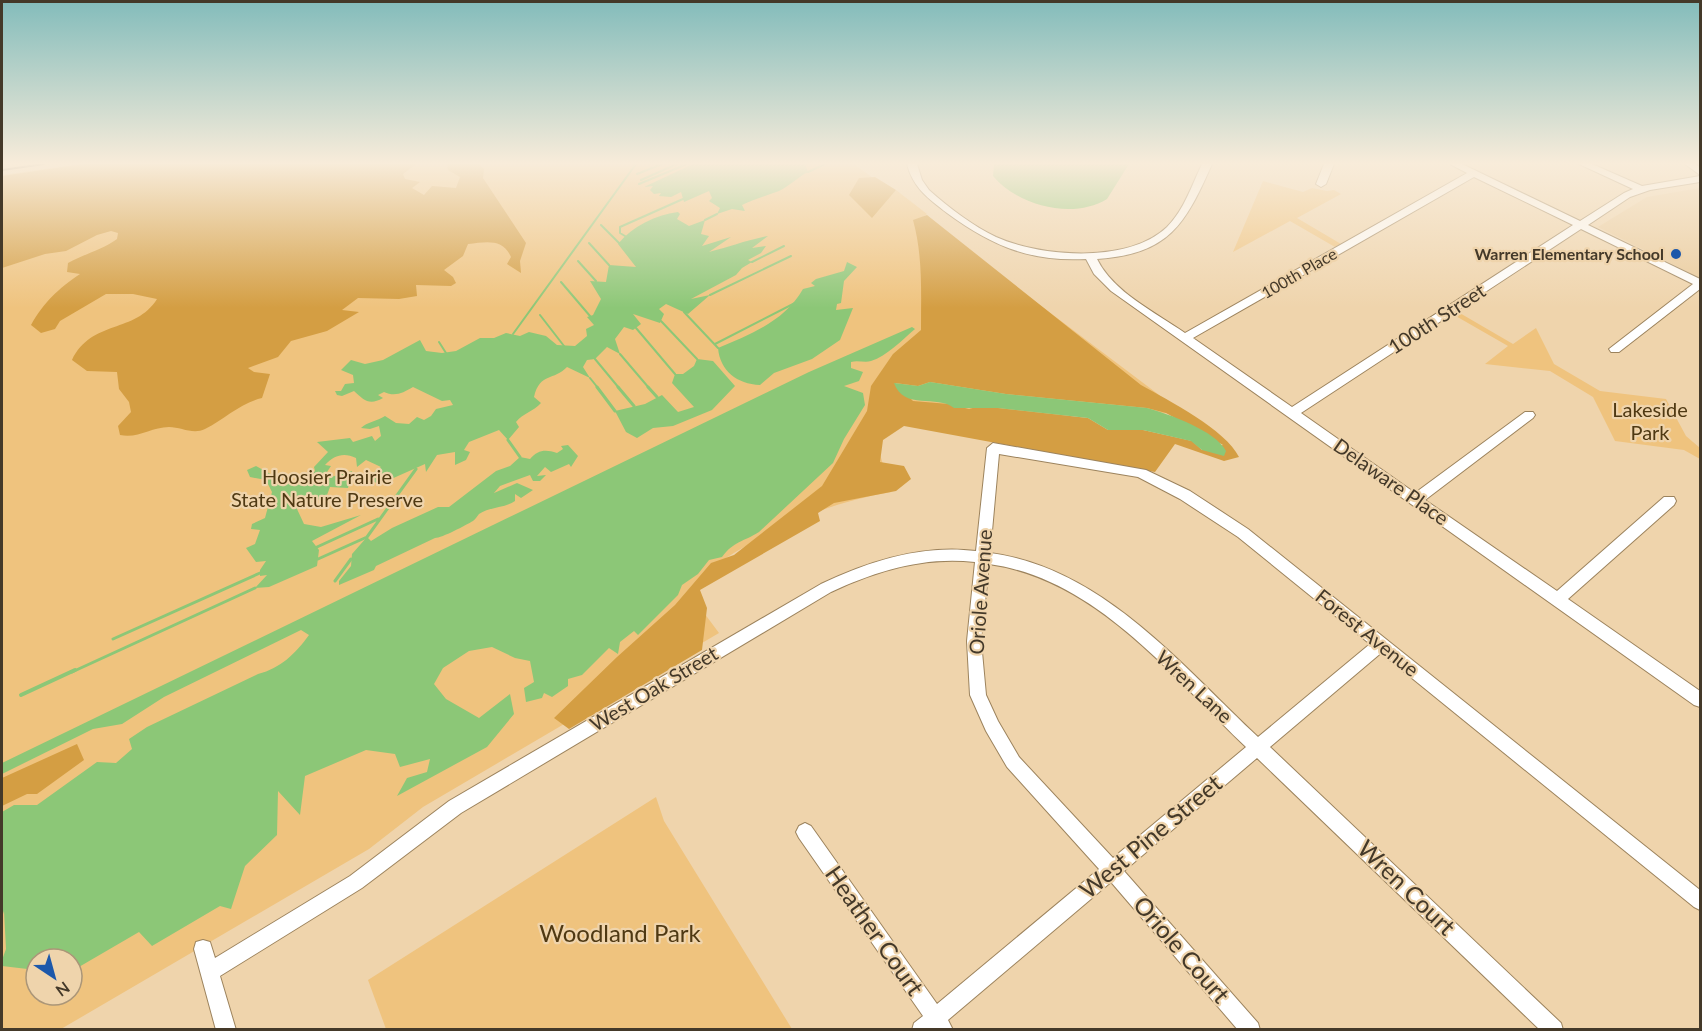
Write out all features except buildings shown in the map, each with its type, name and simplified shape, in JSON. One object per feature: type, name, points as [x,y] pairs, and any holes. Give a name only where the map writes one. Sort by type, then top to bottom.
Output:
[{"type":"street","points":[[951,212],[993,239],[1017,248],[1058,255],[1090,256],[1139,246],[1162,236],[1178,221],[1183,212]]},
{"type":"street","name":"100th Place","points":[[1186,337],[1405,212]]},
{"type":"street","points":[[1554,212],[1701,284],[1615,349]]},
{"type":"street","name":"100th Street","points":[[1292,413],[1602,212]]},
{"type":"street","name":"Delaware Place","points":[[1090,256],[1098,272],[1116,289],[1701,700]]},
{"type":"street","points":[[1416,499],[1529,415]]},
{"type":"street","name":"Oriole Avenue","points":[[993,448],[974,640],[978,695],[992,726],[1013,762],[1112,870]]},
{"type":"street","name":"Forest Avenue","points":[[993,448],[1134,472],[1171,486],[1229,523],[1701,901]]},
{"type":"street","points":[[1557,600],[1669,501]]},
{"type":"street","name":"West Oak Street","points":[[210,971],[368,874],[413,837],[455,807],[859,571],[896,560],[947,554],[983,557],[1027,567],[1065,582],[1101,603],[1130,627]]},
{"type":"street","name":"Wren Lane","points":[[1130,627],[1258,747]]},
{"type":"street","name":"West Pine Street","points":[[934,1025],[1112,870],[1381,644]]},
{"type":"street","name":"Wren Court","points":[[1258,747],[1554,1029]]},
{"type":"street","name":"Heather Court","points":[[805,832],[934,1025]]},
{"type":"street","name":"Oriole Court","points":[[1112,870],[1251,1029]]},
{"type":"street","points":[[203,950],[226,1029]]},
{"type":"shaded area","points":[[2,212],[506,212],[526,243],[520,261],[521,273],[507,264],[511,257],[508,251],[499,244],[487,242],[468,244],[463,256],[444,270],[453,277],[456,283],[451,286],[416,285],[417,296],[399,299],[358,298],[342,310],[359,312],[327,331],[291,341],[278,357],[248,368],[254,372],[270,374],[262,398],[254,400],[205,429],[192,431],[169,427],[127,436],[120,435],[118,426],[131,412],[129,402],[119,389],[117,372],[87,371],[72,360],[80,347],[91,338],[137,318],[157,299],[133,294],[106,294],[60,321],[55,329],[41,333],[31,325],[52,296],[80,274],[67,272],[68,263],[111,243],[117,239],[118,233],[111,231],[97,235],[66,251],[45,254],[2,268]]},
{"type":"shaded area","points":[[678,212],[680,214],[677,219],[689,226],[705,220],[701,234],[709,236],[702,246],[731,237],[709,252],[768,236],[752,248],[766,246],[761,253],[748,260],[752,262],[736,275],[691,299],[710,295],[688,314],[666,304],[659,309],[664,314],[660,323],[633,314],[641,324],[633,330],[624,327],[615,339],[620,354],[607,347],[595,359],[587,360],[583,367],[590,378],[567,367],[544,380],[534,397],[541,403],[516,422],[519,427],[508,440],[499,430],[469,442],[464,450],[470,452],[466,460],[455,465],[455,452],[437,455],[426,472],[425,464],[380,484],[365,479],[381,467],[366,460],[357,467],[356,458],[347,455],[339,455],[332,459],[325,465],[331,466],[327,472],[331,477],[352,471],[348,488],[330,487],[327,495],[310,504],[311,498],[304,499],[297,509],[304,524],[321,527],[361,515],[312,541],[319,550],[317,566],[269,587],[255,588],[267,575],[260,576],[260,570],[266,561],[256,562],[246,548],[255,544],[260,530],[251,529],[252,524],[265,518],[272,492],[266,480],[250,477],[247,470],[256,466],[287,483],[308,477],[328,452],[317,442],[350,438],[353,442],[372,436],[375,441],[381,436],[379,426],[370,429],[361,428],[366,424],[385,416],[396,423],[409,424],[417,417],[424,420],[436,409],[453,405],[450,400],[442,401],[413,387],[399,394],[384,392],[378,395],[383,398],[374,402],[364,399],[354,391],[342,396],[337,395],[335,391],[341,391],[345,384],[354,383],[353,375],[341,370],[351,360],[365,364],[383,360],[420,340],[426,351],[442,353],[456,351],[480,338],[494,338],[506,333],[520,336],[529,332],[546,336],[557,345],[575,346],[587,336],[586,329],[594,325],[587,317],[593,315],[601,299],[590,281],[606,282],[609,265],[636,267],[618,244],[645,222]]},
{"type":"shaded area","points":[[866,212],[877,212],[872,218]]},
{"type":"shaded area","name":"Warren Elementary School","points":[[1622,212],[1700,212],[1700,278],[1598,227]]},
{"type":"shaded area","points":[[927,215],[1141,385],[1180,407],[1222,436],[1239,457],[1224,461],[1175,444],[1155,472],[904,426],[883,440],[880,462],[904,466],[911,479],[896,491],[834,503],[818,513],[820,521],[700,590],[707,608],[702,650],[569,729],[554,718],[675,605],[711,563],[734,555],[822,486],[867,411],[871,386],[893,354],[921,330],[920,261],[913,220]],"holes":[[[930,382],[1006,394],[1147,408],[1166,413],[1223,445],[1202,450],[1192,441],[1143,430],[1108,430],[1088,418],[980,406],[969,409],[949,404],[913,401],[895,383],[918,386]]]},
{"type":"shaded area","points":[[847,262],[857,267],[844,281],[841,303],[837,304],[836,310],[853,308],[840,340],[812,359],[774,373],[760,385],[737,379],[726,370],[718,348],[777,318],[796,300],[803,289],[815,286],[811,283],[816,279],[844,271]]},
{"type":"shaded area","points":[[912,327],[915,329],[877,359],[869,362],[851,362],[851,368],[863,372],[859,381],[844,386],[863,393],[865,405],[844,439],[833,463],[759,532],[735,545],[722,557],[709,560],[698,574],[682,585],[678,595],[638,635],[634,631],[620,642],[618,654],[609,648],[582,675],[568,679],[568,686],[552,697],[544,693],[542,698],[526,702],[524,688],[534,682],[530,661],[515,658],[492,647],[469,651],[443,668],[434,684],[446,699],[479,718],[510,694],[514,714],[487,747],[397,796],[407,778],[427,772],[430,759],[400,767],[395,754],[366,750],[305,776],[300,815],[278,791],[277,835],[245,866],[231,909],[220,906],[152,946],[139,932],[84,964],[84,947],[24,947],[24,969],[2,966],[6,949],[4,911],[2,917],[2,812],[14,805],[37,805],[97,762],[116,763],[132,749],[129,739],[147,727],[274,668],[293,654],[309,635],[301,630],[164,697],[122,724],[93,729],[2,774],[2,763],[809,372]]},
{"type":"shaded area","points":[[697,359],[713,361],[735,386],[712,410],[673,426],[653,428],[637,438],[626,432],[615,411],[645,404],[662,395],[678,412],[694,407],[672,383],[675,374],[683,374],[694,366]]},
{"type":"shaded area","points":[[930,382],[1006,394],[1147,408],[1167,414],[1202,430],[1221,444],[1226,451],[1224,456],[1202,450],[1191,441],[1143,430],[1108,430],[1088,418],[998,408],[954,408],[939,402],[913,400],[899,392],[894,383],[918,386]]},
{"type":"shaded area","points":[[568,445],[578,456],[571,467],[569,464],[551,472],[545,467],[537,476],[546,475],[540,481],[533,481],[530,475],[500,486],[494,493],[517,483],[533,490],[521,498],[515,494],[515,501],[483,512],[460,528],[339,585],[339,581],[351,566],[352,554],[367,537],[371,541],[392,528],[438,507],[449,507],[496,471],[510,466],[520,457],[530,459],[539,452],[545,451],[557,453],[563,449],[561,446]]},
{"type":"shaded area","points":[[77,744],[84,760],[37,794],[27,794],[2,806],[2,778]]},
{"type":"green space","name":"Hoosier Prairie State Nature Preserve","points":[[2,212],[925,212],[927,214],[923,217],[1183,413],[870,420],[891,492],[847,502],[805,516],[765,535],[721,561],[690,594],[719,633],[423,807],[369,849],[61,1029],[2,1029]]},
{"type":"green space","points":[[1250,212],[1308,212],[1297,218],[1341,244],[1335,247],[1290,221],[1233,252]]},
{"type":"green space","name":"Lakeside Park","points":[[1458,312],[1513,344],[1536,328],[1554,364],[1600,391],[1666,399],[1686,436],[1700,448],[1700,459],[1684,450],[1615,441],[1593,397],[1550,371],[1485,364],[1508,346],[1454,315]]},
{"type":"green space","name":"Woodland Park","points":[[656,797],[664,821],[792,1029],[386,1029],[368,980]]},
{"type":"waterway","points":[[513,334],[601,212]]},
{"type":"waterway","points":[[625,236],[620,233],[620,227],[653,212]]},
{"type":"waterway","points":[[705,220],[717,214]]},
{"type":"waterway","points":[[601,225],[619,243]]},
{"type":"waterway","points":[[589,243],[609,265]]},
{"type":"waterway","points":[[752,262],[784,246]]},
{"type":"waterway","points":[[710,295],[791,256]]},
{"type":"waterway","points":[[578,261],[596,281]]},
{"type":"waterway","points":[[561,282],[590,316]]},
{"type":"waterway","points":[[715,344],[795,303]]},
{"type":"waterway","points":[[684,312],[718,348]]},
{"type":"waterway","points":[[540,315],[564,346]]},
{"type":"waterway","points":[[661,321],[697,359]]},
{"type":"waterway","points":[[636,328],[675,374]]},
{"type":"waterway","points":[[439,342],[446,353]]},
{"type":"waterway","points":[[620,354],[649,388]]},
{"type":"waterway","points":[[595,359],[619,388]]},
{"type":"waterway","points":[[590,378],[598,388]]},
{"type":"waterway","points":[[597,387],[615,411]]},
{"type":"waterway","points":[[618,387],[634,406]]},
{"type":"waterway","points":[[648,387],[657,397]]},
{"type":"waterway","points":[[508,440],[520,457]]},
{"type":"waterway","points":[[318,559],[367,537],[416,469]]},
{"type":"waterway","points":[[317,547],[378,519]]},
{"type":"waterway","points":[[335,581],[351,559]]},
{"type":"waterway","points":[[113,639],[260,573]]},
{"type":"waterway","points":[[72,672],[255,588]]},
{"type":"waterway","points":[[21,695],[75,670]]},
{"type":"place","name":"Warren Elementary School","points":[[1676,254]]}]
